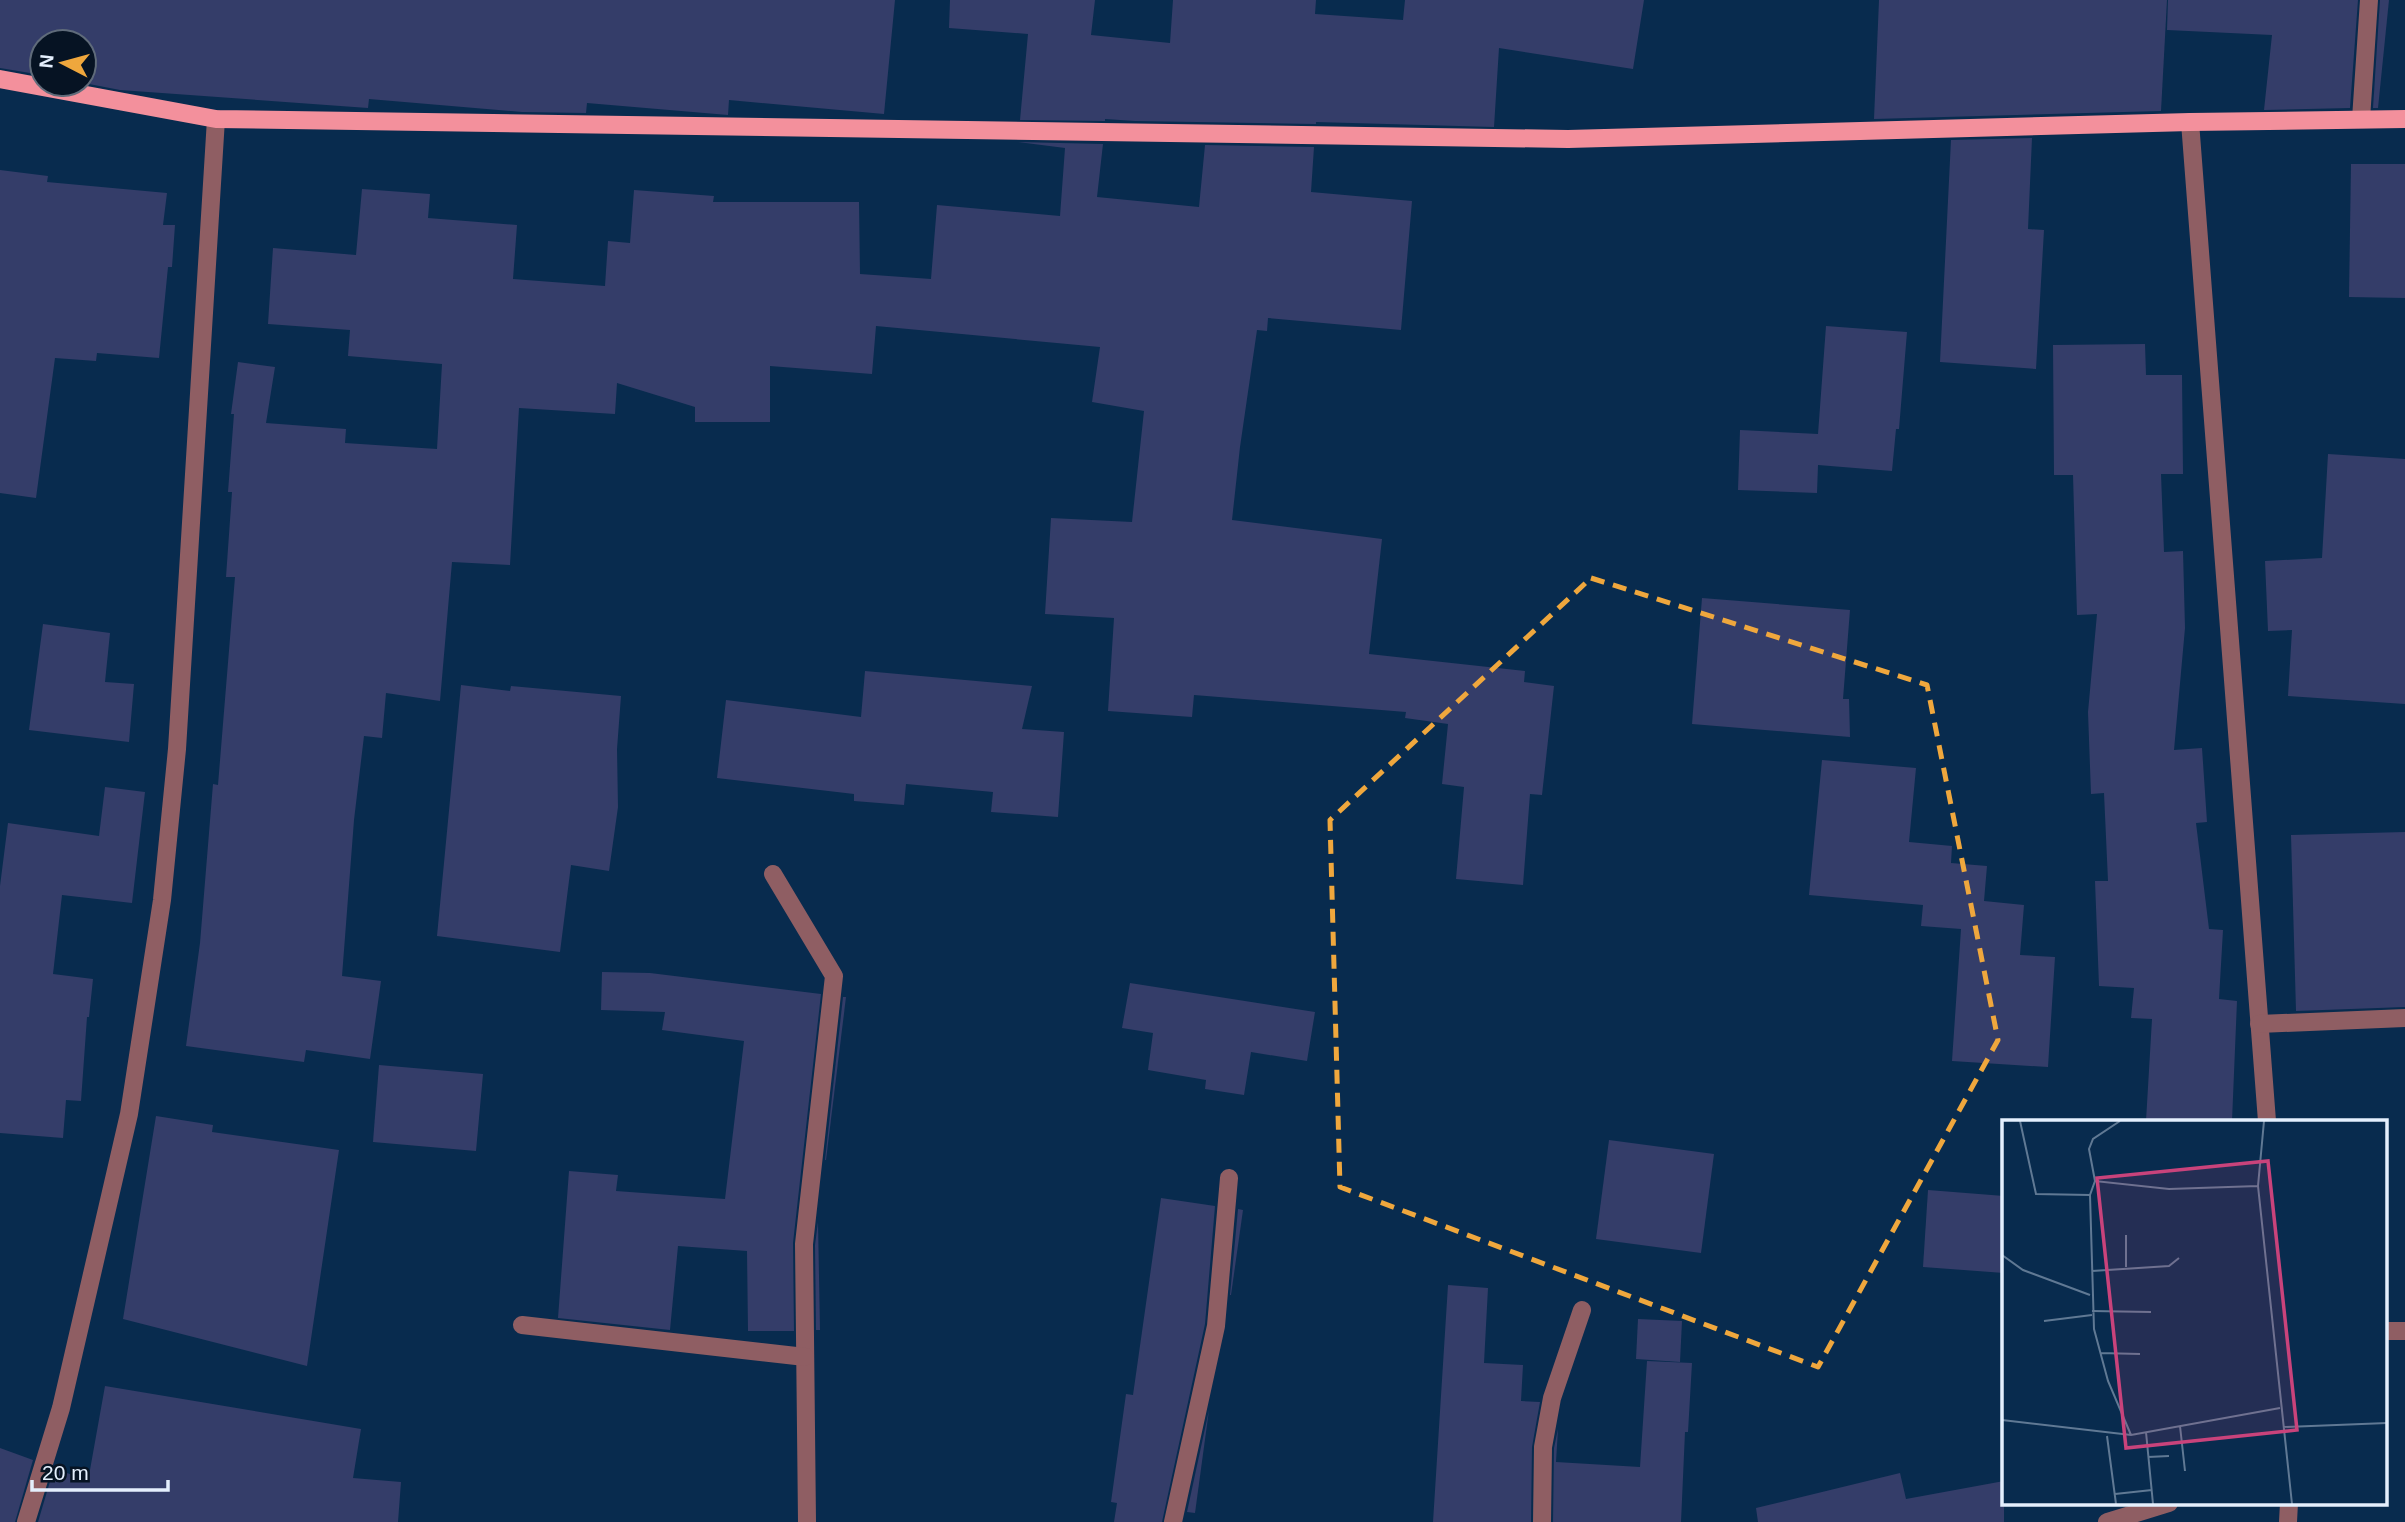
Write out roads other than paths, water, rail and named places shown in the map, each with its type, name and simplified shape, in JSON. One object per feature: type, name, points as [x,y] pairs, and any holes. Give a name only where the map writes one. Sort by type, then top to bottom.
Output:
[{"type":"main road","points":[[0,79],[216,118],[1567,139],[2190,122],[2405,119]]},
{"type":"street","points":[[2361,119],[2369,0]]},
{"type":"street","points":[[26,1522],[61,1408],[129,1114],[162,900],[177,749],[216,118]]},
{"type":"street","points":[[2190,122],[2267,1120]]},
{"type":"street","points":[[772,874],[834,976],[804,1244],[807,1522]]},
{"type":"street","points":[[2259,1024],[2405,1018]]},
{"type":"street","points":[[1173,1522],[1216,1326],[1229,1178]]},
{"type":"street","points":[[1542,1522],[1544,1447],[1552,1398],[1582,1310]]},
{"type":"street","points":[[522,1325],[806,1357]]},
{"type":"street","points":[[2107,1522],[2166,1504]]},
{"type":"street","points":[[2288,1522],[2290,1504]]}]
